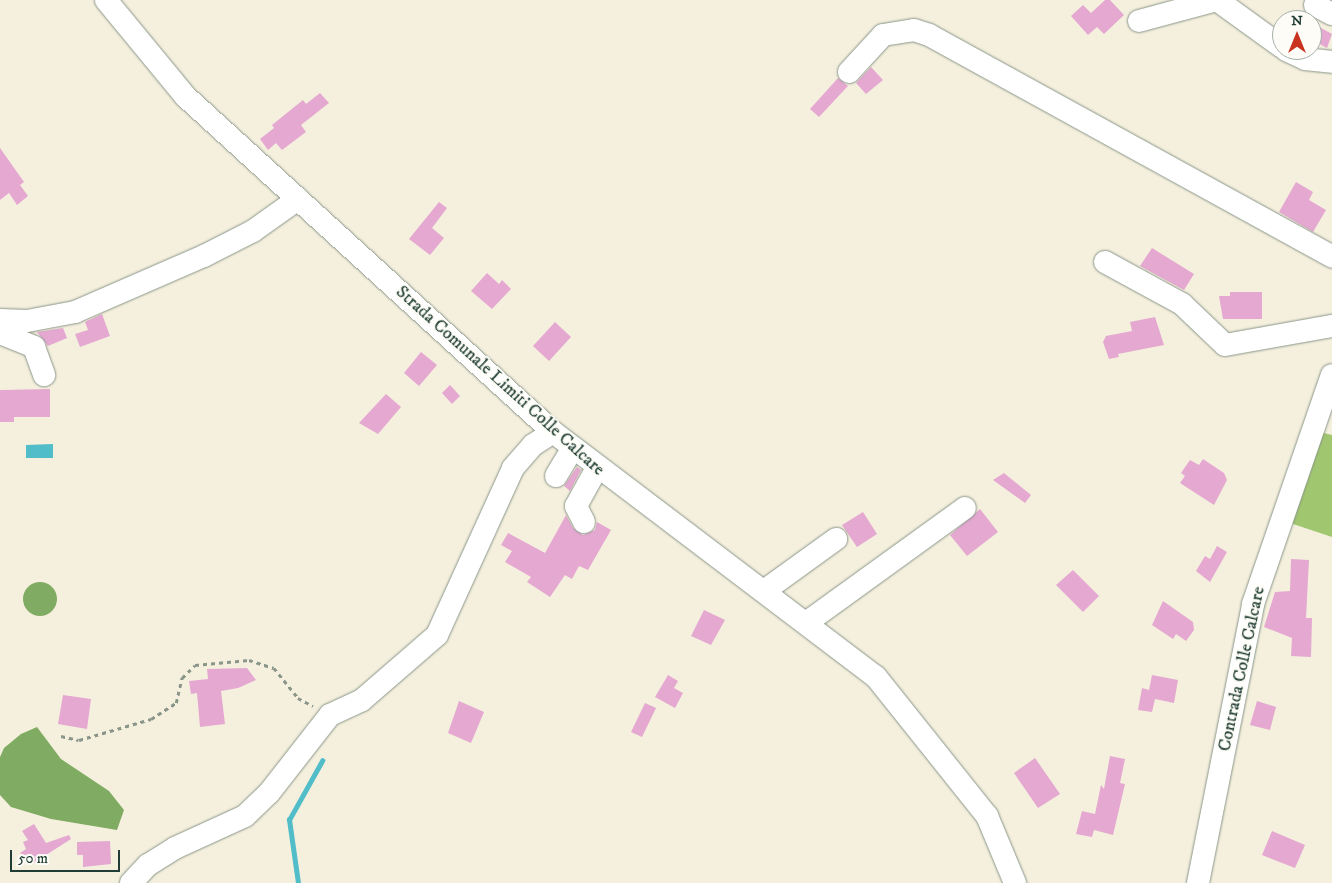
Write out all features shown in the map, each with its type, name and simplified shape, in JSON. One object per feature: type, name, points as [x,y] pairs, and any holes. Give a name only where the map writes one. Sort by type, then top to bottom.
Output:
[{"type":"street","name":"Strada Comunale Limiti Colle Calcare","points":[[106,0],[185,96],[553,432],[597,468],[764,591],[876,677],[987,816],[1015,883]]},
{"type":"street","points":[[1139,21],[1217,0],[1272,40]]},
{"type":"street","points":[[849,72],[884,35],[914,30],[929,35],[1332,256]]},
{"type":"street","points":[[1314,60],[1332,62]]},
{"type":"street","points":[[0,320],[27,321],[75,312],[204,256],[253,231],[298,199]]},
{"type":"street","points":[[1105,262],[1182,304],[1225,344],[1332,326]]},
{"type":"street","points":[[0,332],[34,348],[44,375]]},
{"type":"street","name":"Contrada Colle Calcare","points":[[1198,883],[1253,604],[1332,375]]},
{"type":"street","points":[[131,883],[148,865],[175,848],[245,816],[269,792],[330,715],[362,700],[437,635],[513,468],[533,445],[553,432]]},
{"type":"street","points":[[556,476],[572,448]]},
{"type":"street","points":[[584,522],[576,506],[597,468]]},
{"type":"street","points":[[806,623],[965,508]]},
{"type":"street","points":[[764,591],[836,539]]},
{"type":"path","points":[[61,736],[79,740],[151,719],[176,703],[182,678],[195,665],[249,660],[274,668],[298,698],[330,715]]},
{"type":"green space","points":[[1324,433],[1332,435],[1332,537],[1287,522],[1314,434]]},
{"type":"green space","points":[[40,582],[47,583],[52,587],[56,592],[56,606],[52,611],[47,615],[40,616],[33,615],[28,611],[24,606],[23,599],[24,592],[28,587],[33,583]]},
{"type":"green space","points":[[37,727],[61,759],[109,791],[124,810],[117,830],[51,819],[11,807],[0,795],[0,757],[4,748],[21,734]]},
{"type":"water","points":[[53,444],[53,458],[26,458],[26,445]]},
{"type":"building","points":[[1105,0],[1110,0],[1124,15],[1104,34],[1097,27],[1088,35],[1071,16],[1083,5],[1091,13]]},
{"type":"building","points":[[1322,28],[1332,34],[1327,48],[1322,45]]},
{"type":"building","points":[[871,67],[883,80],[866,94],[856,83]]},
{"type":"building","points":[[838,78],[848,86],[819,117],[810,109]]},
{"type":"building","points":[[320,93],[329,103],[301,125],[306,132],[282,150],[276,143],[268,150],[260,139],[274,128],[272,125],[303,100],[306,104]]},
{"type":"building","points":[[0,148],[24,182],[20,185],[28,196],[17,205],[9,193],[0,200]]},
{"type":"building","points":[[1296,182],[1313,192],[1309,200],[1326,210],[1313,232],[1279,212]]},
{"type":"building","points":[[439,202],[447,208],[432,228],[444,238],[430,255],[409,239]]},
{"type":"building","points":[[1152,248],[1194,274],[1184,290],[1140,266]]},
{"type":"building","points":[[487,273],[499,284],[502,280],[511,289],[492,309],[471,291]]},
{"type":"building","points":[[1230,292],[1262,292],[1262,319],[1223,319],[1219,296],[1230,296]]},
{"type":"building","points":[[102,314],[110,336],[80,347],[75,334],[88,330],[85,322]]},
{"type":"building","points":[[1155,317],[1164,345],[1118,354],[1119,357],[1109,359],[1103,342],[1106,336],[1132,331],[1130,322]]},
{"type":"building","points":[[555,322],[571,337],[549,361],[533,346]]},
{"type":"building","points":[[63,328],[67,338],[48,346],[37,332]]},
{"type":"building","points":[[421,352],[437,365],[419,386],[404,373]]},
{"type":"building","points":[[450,385],[460,396],[452,404],[442,393]]},
{"type":"building","points":[[50,389],[50,417],[14,417],[14,422],[0,422],[0,390]]},
{"type":"building","points":[[386,394],[401,407],[378,434],[359,423]]},
{"type":"building","points":[[1203,459],[1224,473],[1227,480],[1214,505],[1180,483],[1185,476],[1181,473],[1190,460],[1199,465]]},
{"type":"building","points":[[577,467],[581,470],[570,491],[564,486]]},
{"type":"building","points":[[1004,473],[1031,495],[1025,503],[993,480]]},
{"type":"building","points":[[980,509],[998,532],[967,556],[950,535]]},
{"type":"building","points":[[863,512],[877,534],[857,547],[842,525]]},
{"type":"building","points":[[566,515],[573,528],[583,535],[595,530],[597,522],[611,530],[588,570],[579,566],[572,579],[565,575],[550,597],[527,582],[531,577],[505,562],[512,551],[501,545],[508,533],[545,553]]},
{"type":"building","points":[[1217,546],[1227,552],[1210,582],[1196,571],[1205,556],[1210,559]]},
{"type":"building","points":[[1291,559],[1309,560],[1306,618],[1312,618],[1311,657],[1291,656],[1292,638],[1264,627],[1275,592],[1290,591]]},
{"type":"building","points":[[1073,570],[1099,596],[1083,612],[1056,585]]},
{"type":"building","points":[[1163,601],[1193,622],[1194,630],[1186,641],[1176,634],[1173,639],[1152,625]]},
{"type":"building","points":[[704,610],[725,620],[711,645],[691,636]]},
{"type":"building","points":[[247,668],[256,680],[238,688],[221,691],[225,724],[200,727],[197,693],[191,694],[189,681],[208,679],[207,669]]},
{"type":"building","points":[[668,675],[678,681],[674,688],[683,693],[675,708],[655,697]]},
{"type":"building","points":[[1152,675],[1178,680],[1174,703],[1155,699],[1152,712],[1138,710],[1142,688],[1149,690]]},
{"type":"building","points":[[63,695],[91,699],[87,729],[58,724]]},
{"type":"building","points":[[459,701],[484,712],[471,743],[448,733]]},
{"type":"building","points":[[1257,701],[1276,707],[1270,730],[1250,725]]},
{"type":"building","points":[[645,703],[656,708],[642,737],[631,732]]},
{"type":"building","points":[[1110,756],[1125,759],[1120,783],[1125,784],[1113,835],[1094,830],[1092,837],[1076,834],[1082,811],[1095,814],[1101,785],[1104,789]]},
{"type":"building","points":[[1035,758],[1060,794],[1038,808],[1014,773]]},
{"type":"building","points":[[34,824],[46,843],[69,835],[71,839],[32,864],[20,853],[26,849],[23,842],[28,840],[22,831]]},
{"type":"building","points":[[1272,831],[1305,845],[1295,868],[1262,855]]},
{"type":"building","points":[[110,841],[111,864],[83,867],[83,855],[77,855],[77,842]]},
{"type":"waterway","points":[[298,883],[289,820],[322,761]]}]
